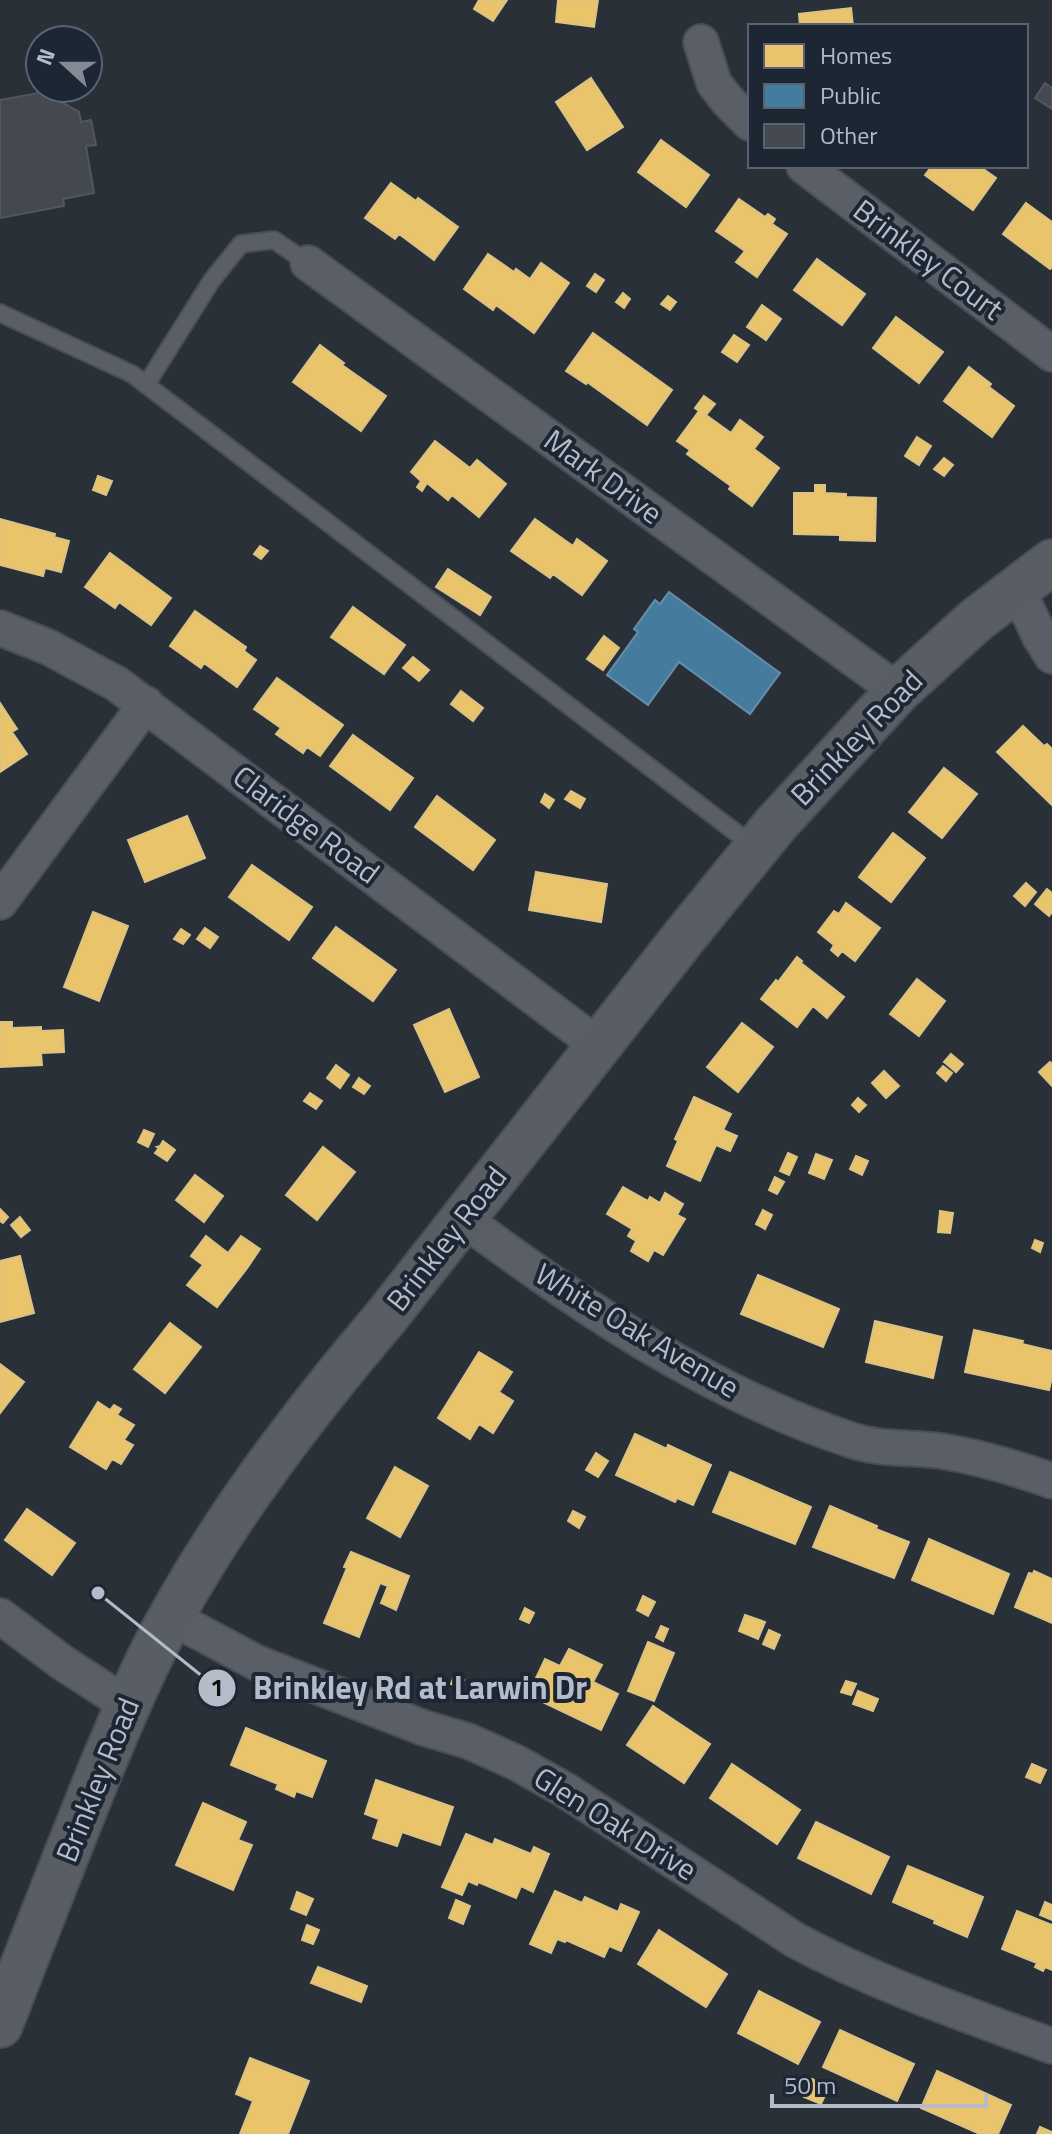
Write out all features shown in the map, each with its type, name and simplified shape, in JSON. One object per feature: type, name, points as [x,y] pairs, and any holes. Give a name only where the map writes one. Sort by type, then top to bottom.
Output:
[{"type":"main road","name":"Brinkley Road","points":[[0,2025],[128,1705],[171,1617],[230,1519],[268,1466],[756,848],[825,768],[946,646],[1052,562]]},
{"type":"street","points":[[701,42],[714,83],[748,121]]},
{"type":"street","name":"Brinkley Court","points":[[807,168],[1052,354]]},
{"type":"street","name":"Mark Drive","points":[[308,263],[898,691]]},
{"type":"street","points":[[1017,588],[1052,656]]},
{"type":"street","name":"Claridge Road","points":[[0,628],[82,664],[146,704],[599,1046]]},
{"type":"street","points":[[0,902],[146,704]]},
{"type":"street","name":"White Oak Avenue","points":[[462,1218],[517,1259],[624,1330],[675,1361],[738,1393],[863,1444],[943,1451],[985,1460],[1052,1481]]},
{"type":"street","points":[[0,1616],[63,1663],[128,1705]]},
{"type":"street","name":"Glen Oak Drive","points":[[171,1617],[257,1663],[424,1728],[468,1741],[517,1763],[565,1790],[795,1940],[879,1981],[1052,2046]]},
{"type":"lane","points":[[146,385],[212,280],[241,244],[274,240],[308,263]]},
{"type":"lane","points":[[0,313],[132,374],[756,848]]},
{"type":"building: Homes","points":[[479,0],[507,0],[493,21],[474,9]]},
{"type":"building: Homes","points":[[558,0],[598,0],[594,27],[556,22]]},
{"type":"building: Homes","points":[[851,8],[853,24],[800,24],[799,14]]},
{"type":"building: Homes","points":[[591,78],[623,127],[587,150],[556,102]]},
{"type":"building: Homes","points":[[661,140],[709,175],[686,207],[638,172]]},
{"type":"building: Homes","points":[[930,168],[982,168],[996,178],[973,210],[925,175]]},
{"type":"building: Homes","points":[[391,183],[458,227],[434,260],[399,234],[395,239],[365,218]]},
{"type":"building: Homes","points":[[739,199],[765,217],[768,214],[775,219],[772,224],[787,234],[757,277],[736,262],[745,251],[716,231]]},
{"type":"building: Homes","points":[[1026,203],[1052,222],[1050,269],[1003,234]]},
{"type":"building: Homes","points":[[488,254],[530,279],[541,263],[569,283],[534,333],[496,305],[493,310],[464,289]]},
{"type":"building: Homes","points":[[817,259],[865,294],[842,325],[794,290]]},
{"type":"building: Homes","points":[[595,274],[604,280],[596,292],[587,286]]},
{"type":"building: Homes","points":[[623,293],[630,299],[624,308],[616,302]]},
{"type":"building: Homes","points":[[668,296],[676,302],[670,310],[661,304]]},
{"type":"building: Homes","points":[[762,305],[781,319],[766,340],[747,327]]},
{"type":"building: Homes","points":[[896,317],[943,352],[919,383],[873,348]]},
{"type":"building: Homes","points":[[593,333],[672,390],[647,425],[587,382],[566,371]]},
{"type":"building: Homes","points":[[734,335],[749,345],[737,362],[722,352]]},
{"type":"building: Homes","points":[[320,345],[386,396],[361,431],[293,382]]},
{"type":"building: Homes","points":[[969,367],[1014,406],[992,437],[944,401]]},
{"type":"building: Homes","points":[[704,396],[715,404],[706,415],[731,433],[740,420],[763,437],[754,449],[779,468],[752,506],[729,489],[731,486],[687,454],[690,450],[677,441],[699,411],[695,408]]},
{"type":"building: Homes","points":[[917,437],[931,446],[919,465],[905,456]]},
{"type":"building: Homes","points":[[435,441],[470,468],[477,460],[506,484],[479,517],[452,495],[448,500],[427,483],[422,491],[417,487],[421,481],[411,472]]},
{"type":"building: Homes","points":[[944,458],[953,465],[944,476],[934,469]]},
{"type":"building: Homes","points":[[98,476],[112,481],[106,495],[93,490]]},
{"type":"building: Homes","points":[[815,485],[825,485],[825,493],[876,498],[875,541],[840,540],[840,535],[794,534],[794,493],[815,493]]},
{"type":"building: Homes","points":[[0,519],[55,534],[54,537],[69,541],[61,572],[45,568],[43,576],[0,565]]},
{"type":"building: Homes","points":[[535,519],[573,546],[577,539],[607,561],[582,595],[553,574],[550,578],[511,551]]},
{"type":"building: Homes","points":[[260,546],[268,551],[261,559],[254,554]]},
{"type":"building: Homes","points":[[110,553],[171,598],[151,625],[119,602],[115,608],[85,587]]},
{"type":"building: Homes","points":[[448,569],[491,597],[480,615],[436,587]]},
{"type":"building: Homes","points":[[353,607],[405,645],[384,674],[331,637]]},
{"type":"building: Homes","points":[[195,611],[246,647],[244,651],[256,660],[237,687],[204,663],[201,668],[170,646]]},
{"type":"building: Homes","points":[[604,636],[619,648],[603,670],[587,659]]},
{"type":"building: Homes","points":[[413,657],[429,670],[419,681],[403,668]]},
{"type":"building: Homes","points":[[277,678],[343,725],[320,756],[307,747],[303,753],[276,734],[281,728],[254,709]]},
{"type":"building: Homes","points":[[461,691],[483,708],[473,721],[451,704]]},
{"type":"building: Homes","points":[[0,703],[17,729],[12,732],[27,754],[0,772]]},
{"type":"building: Homes","points":[[1023,726],[1044,746],[1047,744],[1052,749],[1052,805],[997,752]]},
{"type":"building: Homes","points":[[353,735],[413,778],[390,810],[330,766]]},
{"type":"building: Homes","points":[[944,768],[977,794],[942,838],[909,812]]},
{"type":"building: Homes","points":[[571,791],[585,799],[580,808],[565,799]]},
{"type":"building: Homes","points":[[545,794],[554,800],[549,808],[541,802]]},
{"type":"building: Homes","points":[[437,796],[495,840],[473,870],[415,827]]},
{"type":"building: Homes","points":[[187,816],[205,858],[145,882],[128,840]]},
{"type":"building: Homes","points":[[893,833],[925,858],[891,902],[859,877]]},
{"type":"building: Homes","points":[[252,865],[312,907],[289,940],[229,897]]},
{"type":"building: Homes","points":[[536,872],[607,884],[601,922],[529,910]]},
{"type":"building: Homes","points":[[1026,883],[1036,892],[1025,906],[1014,896]]},
{"type":"building: Homes","points":[[1047,889],[1052,893],[1052,912],[1049,916],[1035,904]]},
{"type":"building: Homes","points":[[846,903],[880,928],[855,961],[842,951],[838,956],[831,950],[834,945],[818,932],[834,911],[839,914]]},
{"type":"building: Homes","points":[[93,912],[128,926],[99,1001],[64,987]]},
{"type":"building: Homes","points":[[336,927],[396,970],[373,1001],[313,958]]},
{"type":"building: Homes","points":[[205,928],[218,937],[210,948],[197,939]]},
{"type":"building: Homes","points":[[181,929],[190,935],[183,944],[174,939]]},
{"type":"building: Homes","points":[[797,957],[844,997],[827,1018],[813,1006],[797,1027],[761,999]]},
{"type":"building: Homes","points":[[917,979],[945,1001],[919,1036],[890,1014]]},
{"type":"building: Homes","points":[[449,1009],[479,1077],[445,1092],[414,1025]]},
{"type":"building: Homes","points":[[0,1022],[12,1022],[12,1028],[63,1030],[64,1052],[41,1053],[42,1065],[0,1067]]},
{"type":"building: Homes","points":[[742,1023],[773,1047],[738,1092],[707,1067]]},
{"type":"building: Homes","points":[[951,1054],[963,1064],[956,1072],[944,1062]]},
{"type":"building: Homes","points":[[1050,1062],[1052,1064],[1052,1086],[1039,1072]]},
{"type":"building: Homes","points":[[336,1065],[349,1075],[340,1088],[327,1078]]},
{"type":"building: Homes","points":[[943,1066],[952,1073],[946,1081],[937,1073]]},
{"type":"building: Homes","points":[[884,1071],[899,1086],[886,1098],[872,1083]]},
{"type":"building: Homes","points":[[359,1078],[370,1086],[364,1094],[353,1087]]},
{"type":"building: Homes","points":[[310,1093],[322,1101],[316,1109],[304,1101]]},
{"type":"building: Homes","points":[[694,1097],[731,1114],[723,1130],[737,1136],[730,1151],[716,1145],[700,1181],[667,1166]]},
{"type":"building: Homes","points":[[858,1098],[866,1105],[859,1112],[852,1105]]},
{"type":"building: Homes","points":[[144,1130],[154,1134],[148,1147],[138,1142]]},
{"type":"building: Homes","points":[[163,1141],[175,1150],[167,1161],[155,1153]]},
{"type":"building: Homes","points":[[323,1147],[355,1172],[317,1220],[286,1195]]},
{"type":"building: Homes","points":[[788,1153],[797,1157],[789,1175],[780,1171]]},
{"type":"building: Homes","points":[[816,1154],[832,1160],[824,1179],[809,1173]]},
{"type":"building: Homes","points":[[856,1156],[868,1161],[862,1175],[850,1169]]},
{"type":"building: Homes","points":[[195,1175],[223,1196],[204,1222],[176,1200]]},
{"type":"building: Homes","points":[[775,1177],[784,1182],[777,1194],[769,1190]]},
{"type":"building: Homes","points":[[623,1187],[648,1201],[650,1197],[660,1203],[665,1193],[683,1204],[677,1215],[685,1219],[663,1255],[654,1250],[648,1261],[631,1251],[636,1241],[628,1236],[632,1229],[607,1214]]},
{"type":"building: Homes","points":[[0,1209],[8,1217],[3,1223],[0,1221]]},
{"type":"building: Homes","points":[[763,1210],[772,1215],[765,1229],[756,1224]]},
{"type":"building: Homes","points":[[940,1211],[953,1213],[950,1233],[938,1232]]},
{"type":"building: Homes","points":[[20,1217],[30,1230],[21,1237],[11,1225]]},
{"type":"building: Homes","points":[[206,1236],[228,1253],[241,1236],[260,1249],[217,1307],[187,1285],[203,1265],[191,1256]]},
{"type":"building: Homes","points":[[1035,1240],[1043,1243],[1040,1252],[1032,1248]]},
{"type":"building: Homes","points":[[20,1256],[34,1313],[0,1322],[0,1261]]},
{"type":"building: Homes","points":[[758,1275],[839,1309],[823,1347],[741,1314]]},
{"type":"building: Homes","points":[[875,1321],[942,1337],[933,1378],[866,1362]]},
{"type":"building: Homes","points":[[170,1323],[201,1347],[165,1393],[134,1369]]},
{"type":"building: Homes","points":[[974,1330],[1052,1351],[1049,1390],[965,1372]]},
{"type":"building: Homes","points":[[479,1352],[512,1372],[499,1392],[513,1401],[493,1433],[479,1424],[470,1439],[438,1418]]},
{"type":"building: Homes","points":[[0,1364],[24,1382],[0,1413]]},
{"type":"building: Homes","points":[[98,1402],[110,1410],[114,1405],[121,1409],[117,1415],[134,1425],[124,1440],[133,1445],[121,1464],[112,1459],[106,1469],[70,1447]]},
{"type":"building: Homes","points":[[635,1434],[711,1465],[693,1505],[677,1498],[675,1502],[616,1475]]},
{"type":"building: Homes","points":[[596,1453],[608,1461],[598,1477],[586,1470]]},
{"type":"building: Homes","points":[[395,1467],[428,1486],[400,1537],[367,1518]]},
{"type":"building: Homes","points":[[730,1472],[811,1507],[795,1544],[713,1512]]},
{"type":"building: Homes","points":[[830,1506],[909,1542],[894,1578],[813,1547]]},
{"type":"building: Homes","points":[[27,1509],[75,1543],[52,1575],[5,1540]]},
{"type":"building: Homes","points":[[573,1511],[585,1517],[579,1528],[568,1521]]},
{"type":"building: Homes","points":[[929,1539],[1009,1574],[993,1614],[912,1580]]},
{"type":"building: Homes","points":[[351,1552],[409,1576],[396,1610],[381,1603],[388,1586],[380,1583],[359,1637],[324,1623]]},
{"type":"building: Homes","points":[[1034,1571],[1052,1579],[1052,1623],[1015,1607],[1029,1573],[1033,1574]]},
{"type":"building: Homes","points":[[643,1596],[655,1602],[648,1616],[637,1610]]},
{"type":"building: Homes","points":[[525,1608],[534,1613],[529,1623],[520,1619]]},
{"type":"building: Homes","points":[[745,1615],[765,1622],[758,1639],[739,1631]]},
{"type":"building: Homes","points":[[661,1626],[668,1629],[663,1641],[656,1637]]},
{"type":"building: Homes","points":[[769,1630],[780,1635],[774,1649],[763,1644]]},
{"type":"building: Homes","points":[[648,1642],[674,1653],[654,1701],[628,1691]]},
{"type":"building: Homes","points":[[569,1649],[602,1665],[593,1682],[618,1694],[601,1730],[528,1695],[545,1659],[560,1666]]},
{"type":"building: Homes","points":[[454,1676],[464,1680],[460,1688],[451,1684]]},
{"type":"building: Homes","points":[[846,1681],[856,1684],[851,1695],[841,1692]]},
{"type":"building: Homes","points":[[858,1691],[878,1699],[873,1711],[853,1704]]},
{"type":"building: Homes","points":[[653,1706],[710,1744],[684,1783],[627,1745]]},
{"type":"building: Homes","points":[[246,1728],[326,1761],[312,1797],[296,1791],[294,1797],[276,1789],[278,1784],[231,1765]]},
{"type":"building: Homes","points":[[732,1764],[800,1810],[777,1844],[710,1798]]},
{"type":"building: Homes","points":[[1032,1764],[1046,1770],[1040,1783],[1026,1777]]},
{"type":"building: Homes","points":[[376,1780],[453,1807],[440,1845],[402,1832],[397,1846],[373,1838],[379,1819],[365,1814]]},
{"type":"building: Homes","points":[[203,1803],[246,1822],[238,1840],[252,1845],[233,1890],[176,1865]]},
{"type":"building: Homes","points":[[816,1822],[889,1857],[871,1894],[798,1858]]},
{"type":"building: Homes","points":[[466,1834],[493,1845],[495,1839],[531,1854],[534,1847],[549,1854],[533,1892],[521,1886],[516,1898],[468,1881],[462,1895],[442,1887]]},
{"type":"building: Homes","points":[[908,1866],[983,1897],[967,1937],[893,1902]]},
{"type":"building: Homes","points":[[555,1891],[582,1903],[585,1897],[618,1912],[621,1904],[639,1912],[621,1951],[609,1946],[604,1957],[557,1939],[551,1953],[530,1944]]},
{"type":"building: Homes","points":[[297,1892],[313,1899],[306,1915],[291,1909]]},
{"type":"building: Homes","points":[[456,1900],[470,1906],[463,1924],[449,1918]]},
{"type":"building: Homes","points":[[1045,1902],[1052,1905],[1052,1920],[1040,1915]]},
{"type":"building: Homes","points":[[1017,1911],[1052,1925],[1052,1970],[1045,1967],[1043,1971],[1035,1967],[1037,1963],[1002,1949]]},
{"type":"building: Homes","points":[[307,1925],[319,1930],[313,1944],[302,1940]]},
{"type":"building: Homes","points":[[659,1930],[727,1974],[706,2007],[638,1964]]},
{"type":"building: Homes","points":[[318,1967],[367,1986],[361,2002],[311,1983]]},
{"type":"building: Homes","points":[[759,1991],[820,2022],[798,2064],[738,2033]]},
{"type":"building: Homes","points":[[840,2030],[914,2064],[897,2101],[823,2067]]},
{"type":"building: Homes","points":[[250,2058],[309,2081],[288,2134],[240,2134],[253,2101],[236,2094]]},
{"type":"building: Homes","points":[[937,2071],[1011,2105],[998,2134],[980,2134],[921,2108]]},
{"type":"building: Homes","points":[[812,2079],[829,2087],[821,2104],[804,2097]]},
{"type":"building: Homes","points":[[1040,2127],[1052,2132],[1052,2134],[1037,2134]]},
{"type":"building: Public","points":[[669,592],[780,673],[750,714],[679,662],[648,705],[607,675],[638,632],[634,629],[655,600],[660,604]]},
{"type":"building: Other","points":[[1045,83],[1052,88],[1052,109],[1035,98]]},
{"type":"building: Other","points":[[24,96],[24,104],[65,104],[79,112],[81,122],[91,120],[96,145],[86,146],[94,193],[63,199],[64,206],[0,218],[0,100]]},
{"type":"place","name":"Brinkley Rd at Larwin Dr","points":[[98,1593]]}]
